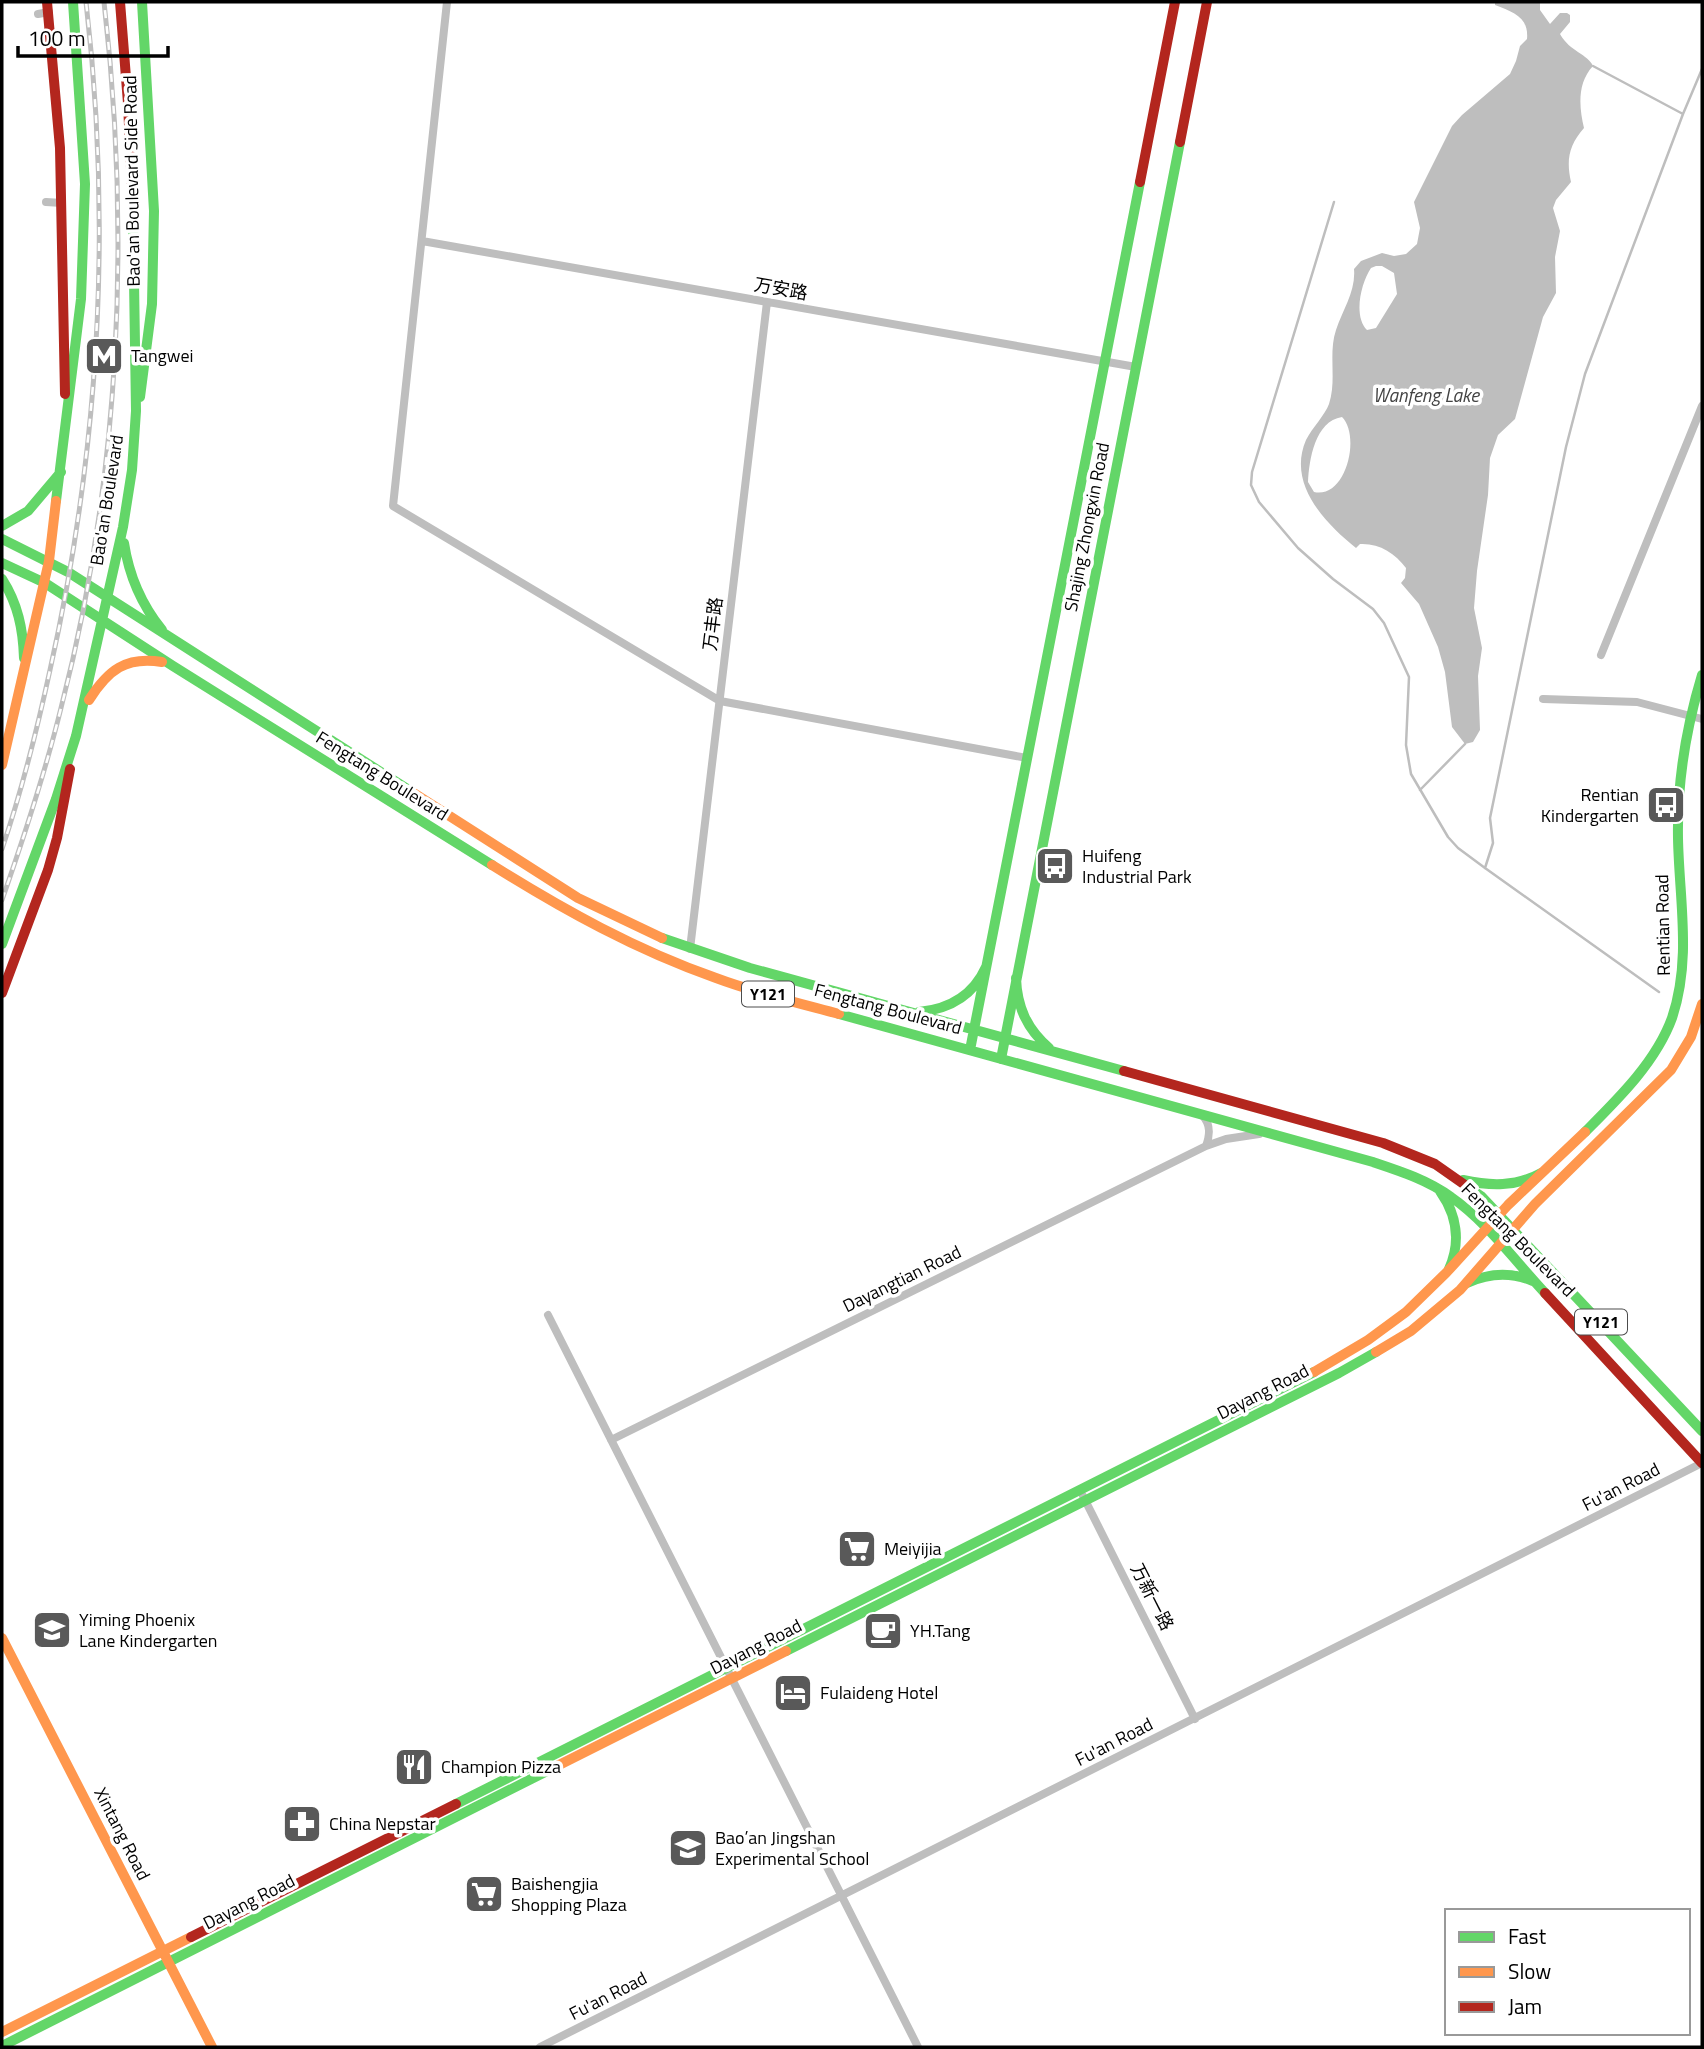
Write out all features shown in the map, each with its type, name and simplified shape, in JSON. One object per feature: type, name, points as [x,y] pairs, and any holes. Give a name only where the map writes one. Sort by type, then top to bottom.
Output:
[{"type":"main road","points":[[2,765],[49,561],[77,336],[84,246],[83,150],[73,2]]},
{"type":"main road","name":"Bao'an Boulevard","points":[[2,944],[56,799],[76,736],[124,527],[134,442],[133,216],[120,2]]},
{"type":"main road","name":"Bao'an Boulevard Side Road","points":[[134,442],[152,304],[154,211],[142,2]]},
{"type":"main road","name":"Shajing Zhongxin Road","points":[[970,1050],[1175,2]]},
{"type":"main road","name":"Shajing Zhongxin Road","points":[[1001,1059],[1207,2]]},
{"type":"main road","points":[[45,9],[58,114],[66,424]]},
{"type":"main road","points":[[2,526],[31,510],[61,472]]},
{"type":"main road","points":[[124,527],[127,560],[138,593],[155,622],[173,640]]},
{"type":"main road","name":"Fengtang Boulevard","points":[[2,539],[49,561],[134,618],[173,640],[578,898],[630,924],[690,949],[750,968],[1398,1148],[1424,1158],[1459,1179],[1500,1214],[1702,1431]]},
{"type":"main road","name":"Fengtang Boulevard","points":[[2,563],[45,583],[543,897],[620,939],[717,979],[1388,1166],[1435,1186],[1456,1199],[1501,1244],[1702,1463]]},
{"type":"main road","points":[[2,579],[11,592],[18,612],[24,674]]},
{"type":"main road","points":[[82,712],[104,677],[120,666],[141,659],[173,666]]},
{"type":"main road","name":"Rentian Road","points":[[1486,1229],[1612,1103],[1646,1065],[1675,1014],[1681,988],[1683,959],[1678,795],[1690,715],[1702,675]]},
{"type":"main road","points":[[2,993],[48,870],[57,838],[76,736]]},
{"type":"main road","points":[[2,752],[8,741]]},
{"type":"main road","points":[[905,1011],[929,1012],[955,1004],[973,991],[986,967]]},
{"type":"main road","points":[[1016,978],[1019,1004],[1030,1028],[1044,1045],[1058,1054]]},
{"type":"main road","points":[[1501,1244],[1535,1204],[1671,1070],[1691,1037],[1702,1004]]},
{"type":"main road","points":[[1459,1179],[1504,1184],[1528,1180],[1541,1173]]},
{"type":"main road","points":[[1435,1186],[1448,1202],[1454,1217],[1456,1245],[1449,1269]]},
{"type":"main road","name":"Dayang Road","points":[[2,2032],[1334,1361],[1405,1313],[1486,1229]]},
{"type":"main road","name":"Dayang Road","points":[[2,2046],[1375,1353],[1426,1320],[1467,1283],[1501,1244]]},
{"type":"main road","points":[[1467,1283],[1485,1276],[1500,1275],[1521,1276],[1537,1283]]},
{"type":"main road","name":"Xintang Road","points":[[2,1638],[212,2047]]},
{"type":"street","points":[[447,2],[393,506],[720,701],[1027,758]]},
{"type":"street","points":[[46,202],[62,203]]},
{"type":"street","name":"万安路","points":[[422,241],[1136,367]]},
{"type":"street","name":"万丰路","points":[[690,949],[767,302]]},
{"type":"street","points":[[1601,655],[1702,407]]},
{"type":"street","points":[[1543,698],[1625,701],[1702,719]]},
{"type":"street","points":[[1201,1114],[1209,1126],[1206,1146]]},
{"type":"street","name":"Dayangtian Road","points":[[611,1440],[1206,1146],[1236,1136],[1273,1134]]},
{"type":"street","points":[[548,1315],[918,2047]]},
{"type":"street","name":"Fu'an Road","points":[[540,2047],[1702,1463]]},
{"type":"street","name":"万新一路","points":[[1080,1490],[1195,1719]]},
{"type":"water","name":"Wanfeng Lake","points":[[1495,2],[1540,2],[1540,10],[1550,24],[1560,13],[1567,13],[1570,15],[1570,22],[1560,34],[1593,66],[1582,88],[1580,104],[1584,128],[1570,153],[1571,182],[1553,208],[1560,231],[1555,257],[1556,293],[1543,317],[1515,419],[1498,435],[1490,458],[1474,608],[1482,648],[1478,676],[1480,730],[1473,742],[1465,744],[1452,727],[1445,672],[1438,647],[1419,604],[1401,583],[1405,578],[1406,568],[1397,558],[1380,547],[1360,544],[1356,548],[1332,527],[1305,487],[1301,456],[1306,440],[1329,404],[1334,339],[1351,292],[1354,269],[1361,261],[1382,253],[1394,256],[1406,254],[1417,244],[1420,228],[1414,202],[1452,126],[1510,74],[1520,46],[1527,39],[1522,20],[1514,13],[1495,5]],"holes":[[[1376,266],[1382,266],[1394,273],[1397,294],[1376,328],[1367,330],[1360,317],[1360,299],[1367,274]],[[1342,417],[1348,426],[1350,438],[1347,464],[1335,486],[1325,492],[1314,492],[1308,482],[1315,443],[1325,426]]]},
{"type":"waterway","points":[[1593,66],[1683,114]]},
{"type":"waterway","points":[[1485,868],[1493,843],[1490,818],[1566,447],[1585,374],[1702,69]]},
{"type":"waterway","points":[[1334,202],[1252,472],[1251,485],[1259,502],[1298,548],[1373,609],[1384,623],[1409,677],[1406,745],[1411,774],[1448,837],[1485,868],[1659,992]]},
{"type":"waterway","points":[[1420,790],[1465,744]]},
{"type":"railway","points":[[2,849],[29,760],[67,588],[90,421],[99,254],[94,86],[86,2]]},
{"type":"railway","points":[[2,900],[34,805],[61,708],[81,622],[108,446],[118,268],[117,179],[104,2]]},
{"type":"traffic: fast","points":[[56,501],[81,299],[85,184],[73,2]]},
{"type":"traffic: fast","points":[[140,397],[152,304],[154,211],[142,2]]},
{"type":"traffic: fast","points":[[1001,1059],[1180,142]]},
{"type":"traffic: fast","points":[[970,1050],[1140,182]]},
{"type":"traffic: fast","points":[[2,944],[56,799],[76,736],[123,527],[132,470],[136,411],[133,214]]},
{"type":"traffic: fast","points":[[2,526],[28,511],[61,472]]},
{"type":"traffic: fast","points":[[2,539],[68,572],[412,792]]},
{"type":"traffic: fast","points":[[124,543],[137,589],[162,630]]},
{"type":"traffic: fast","points":[[2,563],[45,583],[492,865]]},
{"type":"traffic: fast","points":[[2,579],[19,617],[24,658]]},
{"type":"traffic: fast","points":[[1585,1132],[1646,1065],[1665,1034],[1678,996],[1683,951],[1679,796],[1687,735],[1702,675]]},
{"type":"traffic: fast","points":[[662,938],[750,968],[1124,1071]]},
{"type":"traffic: fast","points":[[919,1012],[941,1008],[959,999],[974,986],[986,967]]},
{"type":"traffic: fast","points":[[1016,978],[1018,999],[1025,1017],[1049,1048]]},
{"type":"traffic: fast","points":[[839,1014],[1373,1162],[1414,1176],[1464,1207],[1500,1242],[1545,1293]]},
{"type":"traffic: fast","points":[[1463,1180],[1503,1184],[1522,1181],[1541,1173]]},
{"type":"traffic: fast","points":[[1465,1185],[1481,1196],[1702,1431]]},
{"type":"traffic: fast","points":[[1440,1191],[1450,1210],[1455,1229],[1455,1249],[1449,1269]]},
{"type":"traffic: fast","points":[[1467,1283],[1500,1275],[1533,1281]]},
{"type":"traffic: fast","points":[[786,1651],[1376,1352]]},
{"type":"traffic: fast","points":[[456,1804],[1314,1372]]},
{"type":"traffic: fast","points":[[2,2046],[559,1765]]},
{"type":"traffic: slow","points":[[2,765],[49,561],[56,501]]},
{"type":"traffic: slow","points":[[89,700],[103,681],[119,667],[138,661],[162,662]]},
{"type":"traffic: slow","points":[[412,792],[578,898],[662,938]]},
{"type":"traffic: slow","points":[[492,865],[573,913],[657,955],[746,988],[839,1014]]},
{"type":"traffic: slow","points":[[1376,1352],[1411,1331],[1460,1290],[1535,1204],[1671,1070],[1691,1037],[1702,1004]]},
{"type":"traffic: slow","points":[[1314,1372],[1368,1340],[1406,1312],[1508,1205],[1585,1132]]},
{"type":"traffic: slow","points":[[2,1638],[212,2047]]},
{"type":"traffic: slow","points":[[559,1765],[786,1651]]},
{"type":"traffic: slow","points":[[2,2032],[191,1937]]},
{"type":"traffic: jam","points":[[47,2],[60,148],[65,394]]},
{"type":"traffic: jam","points":[[120,2],[133,214]]},
{"type":"traffic: jam","points":[[1140,182],[1175,2]]},
{"type":"traffic: jam","points":[[1180,142],[1207,2]]},
{"type":"traffic: jam","points":[[2,993],[48,870],[70,769]]},
{"type":"traffic: jam","points":[[1124,1071],[1383,1143],[1435,1164],[1465,1185]]},
{"type":"traffic: jam","points":[[1545,1293],[1702,1463]]},
{"type":"traffic: jam","points":[[191,1937],[456,1804]]},
{"type":"place","name":"Tangwei","points":[[104,356]]},
{"type":"place","name":"Rentian Kindergarten","points":[[1666,805]]},
{"type":"place","name":"Huifeng Industrial Park","points":[[1055,866]]},
{"type":"place","name":"Meiyijia","points":[[857,1549]]},
{"type":"place","name":"Yiming Phoenix Lane Kindergarten","points":[[52,1630]]},
{"type":"place","name":"YH.Tang","points":[[883,1631]]},
{"type":"place","name":"Fulaideng Hotel","points":[[793,1693]]},
{"type":"place","name":"Champion Pizza","points":[[414,1767]]},
{"type":"place","name":"China Nepstar","points":[[302,1824]]},
{"type":"place","name":"Bao’an Jingshan Experimental School","points":[[688,1848]]},
{"type":"place","name":"Baishengjia Shopping Plaza","points":[[484,1894]]}]
